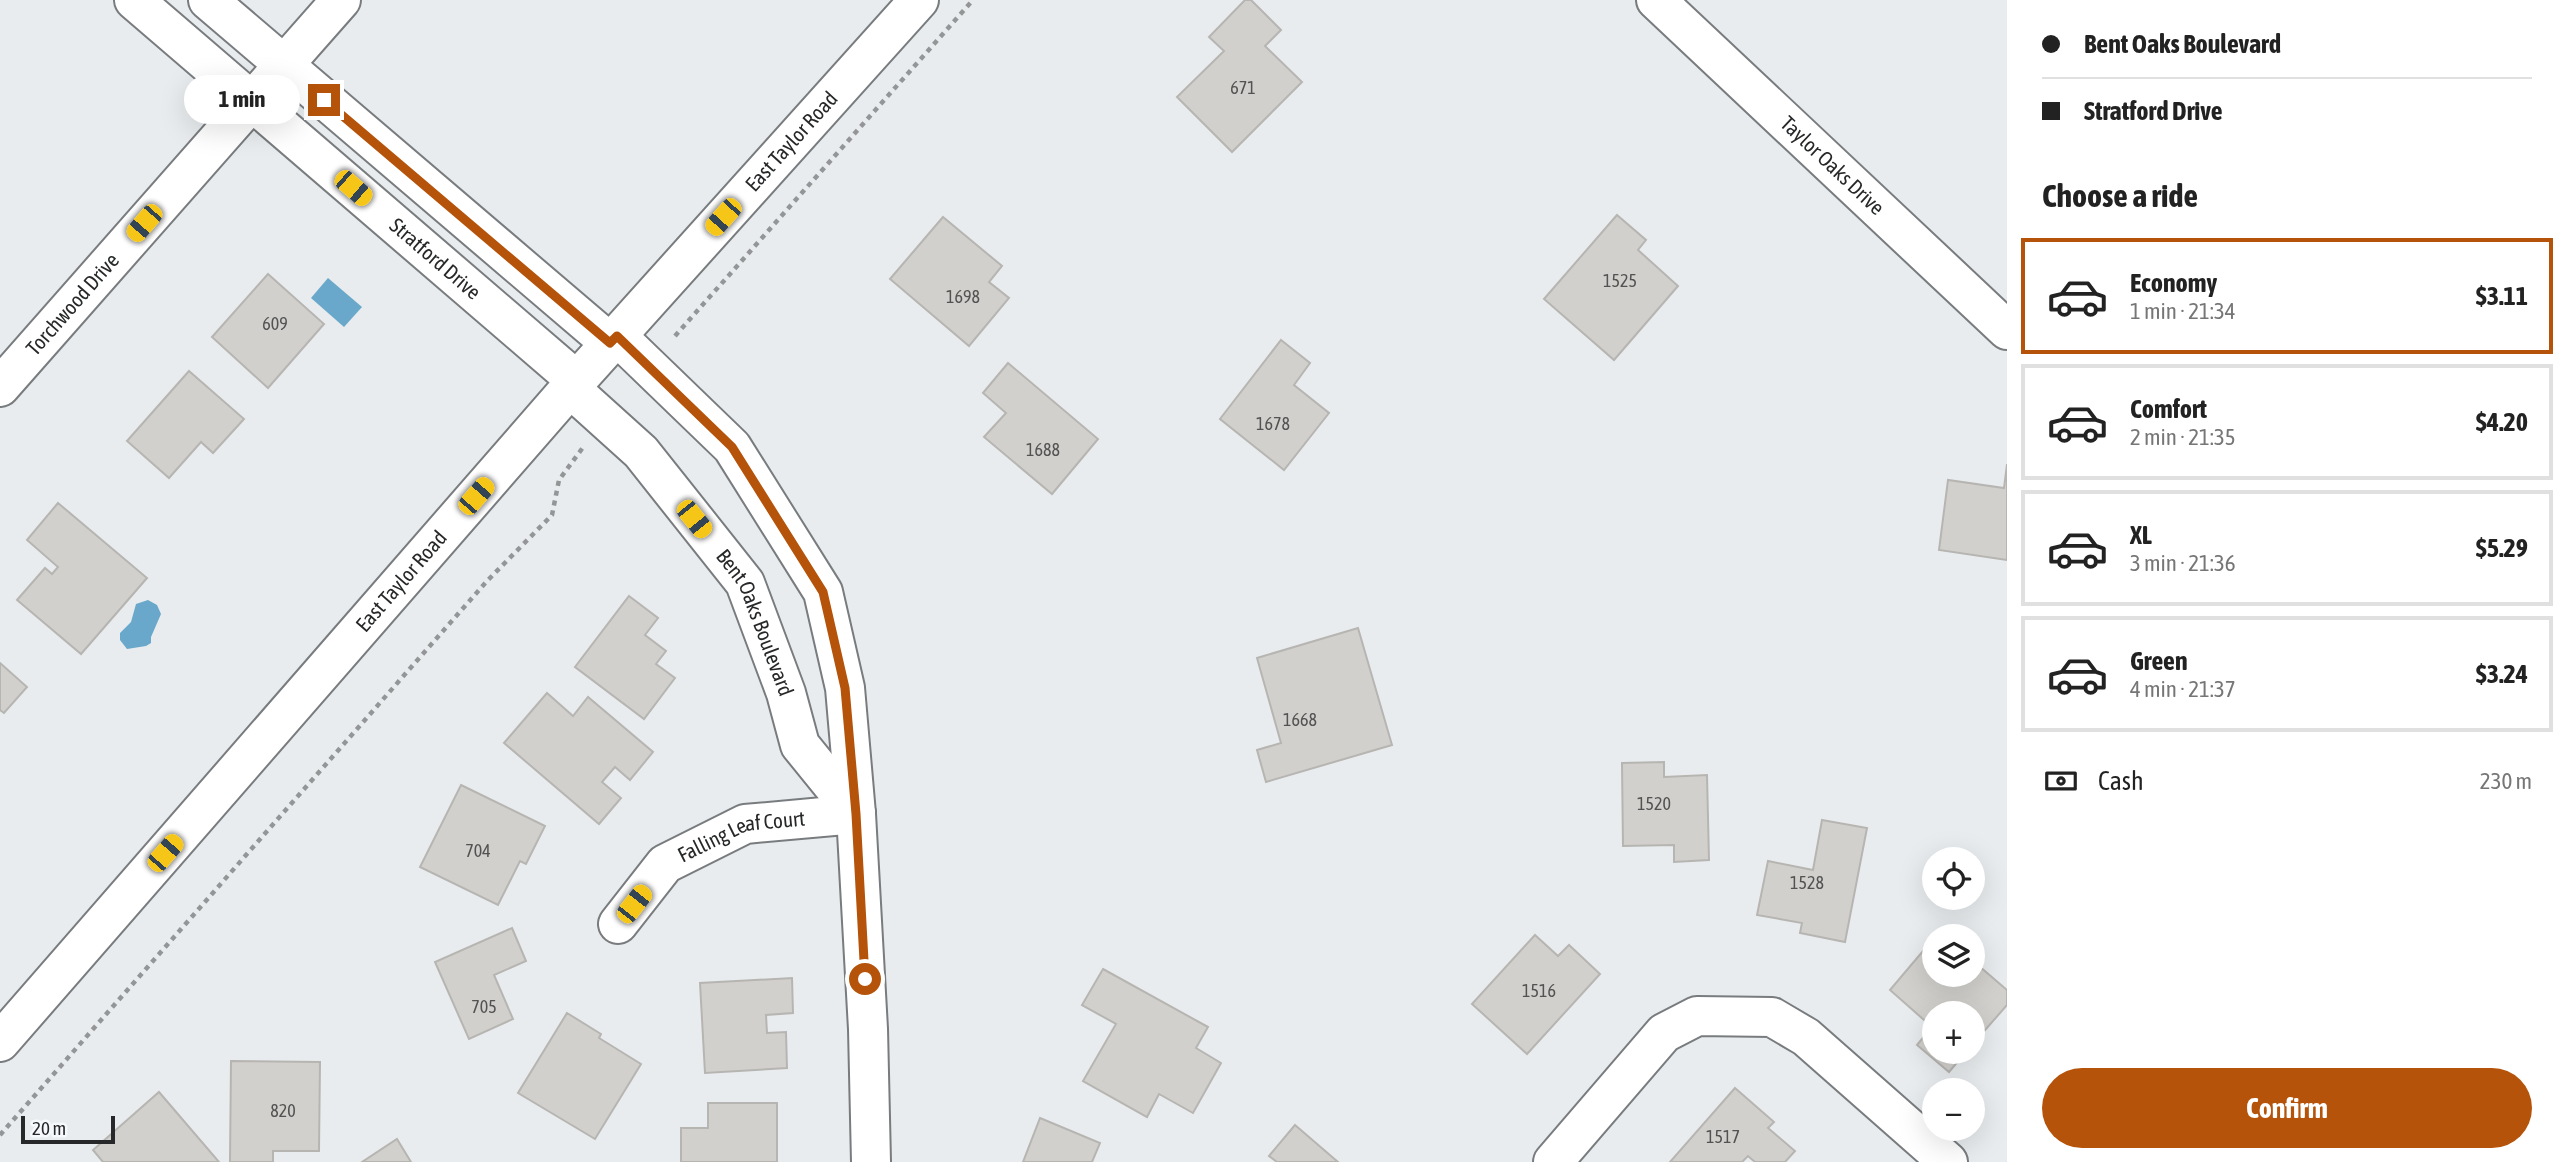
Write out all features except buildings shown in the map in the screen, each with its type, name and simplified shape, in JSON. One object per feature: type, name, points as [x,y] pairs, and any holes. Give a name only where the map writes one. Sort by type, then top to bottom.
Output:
[{"type":"street","name":"Stratford Drive","points":[[134,0],[573,384]]},
{"type":"street","points":[[208,0],[614,339],[732,447],[823,592],[845,688],[856,814],[868,1029],[871,1162]]},
{"type":"street","name":"Torchwood Drive","points":[[0,387],[341,0]]},
{"type":"street","name":"East Taylor Road","points":[[0,1042],[573,384],[919,0]]},
{"type":"street","name":"Taylor Oaks Drive","points":[[1656,0],[2007,330]]},
{"type":"street","name":"Bent Oaks Boulevard","points":[[573,384],[641,452],[745,583],[786,693],[800,745],[856,814]]},
{"type":"street","name":"Falling Leaf Court","points":[[618,923],[664,864],[745,824],[856,814]]},
{"type":"street","points":[[1553,1162],[1664,1033],[1698,1016],[1772,1017],[1806,1037],[1948,1162]]},
{"type":"path","points":[[675,336],[973,0]]},
{"type":"path","points":[[0,1135],[478,591],[552,515],[559,481],[587,442]]},
{"type":"water","points":[[328,278],[362,307],[344,327],[311,298]]},
{"type":"water","points":[[148,600],[157,605],[161,614],[151,643],[127,649],[120,640],[120,633],[131,622],[136,604]]},
{"type":"route","points":[[324,100],[610,343],[617,336],[671,385],[732,447],[823,592],[845,688],[856,814],[865,979]]}]
